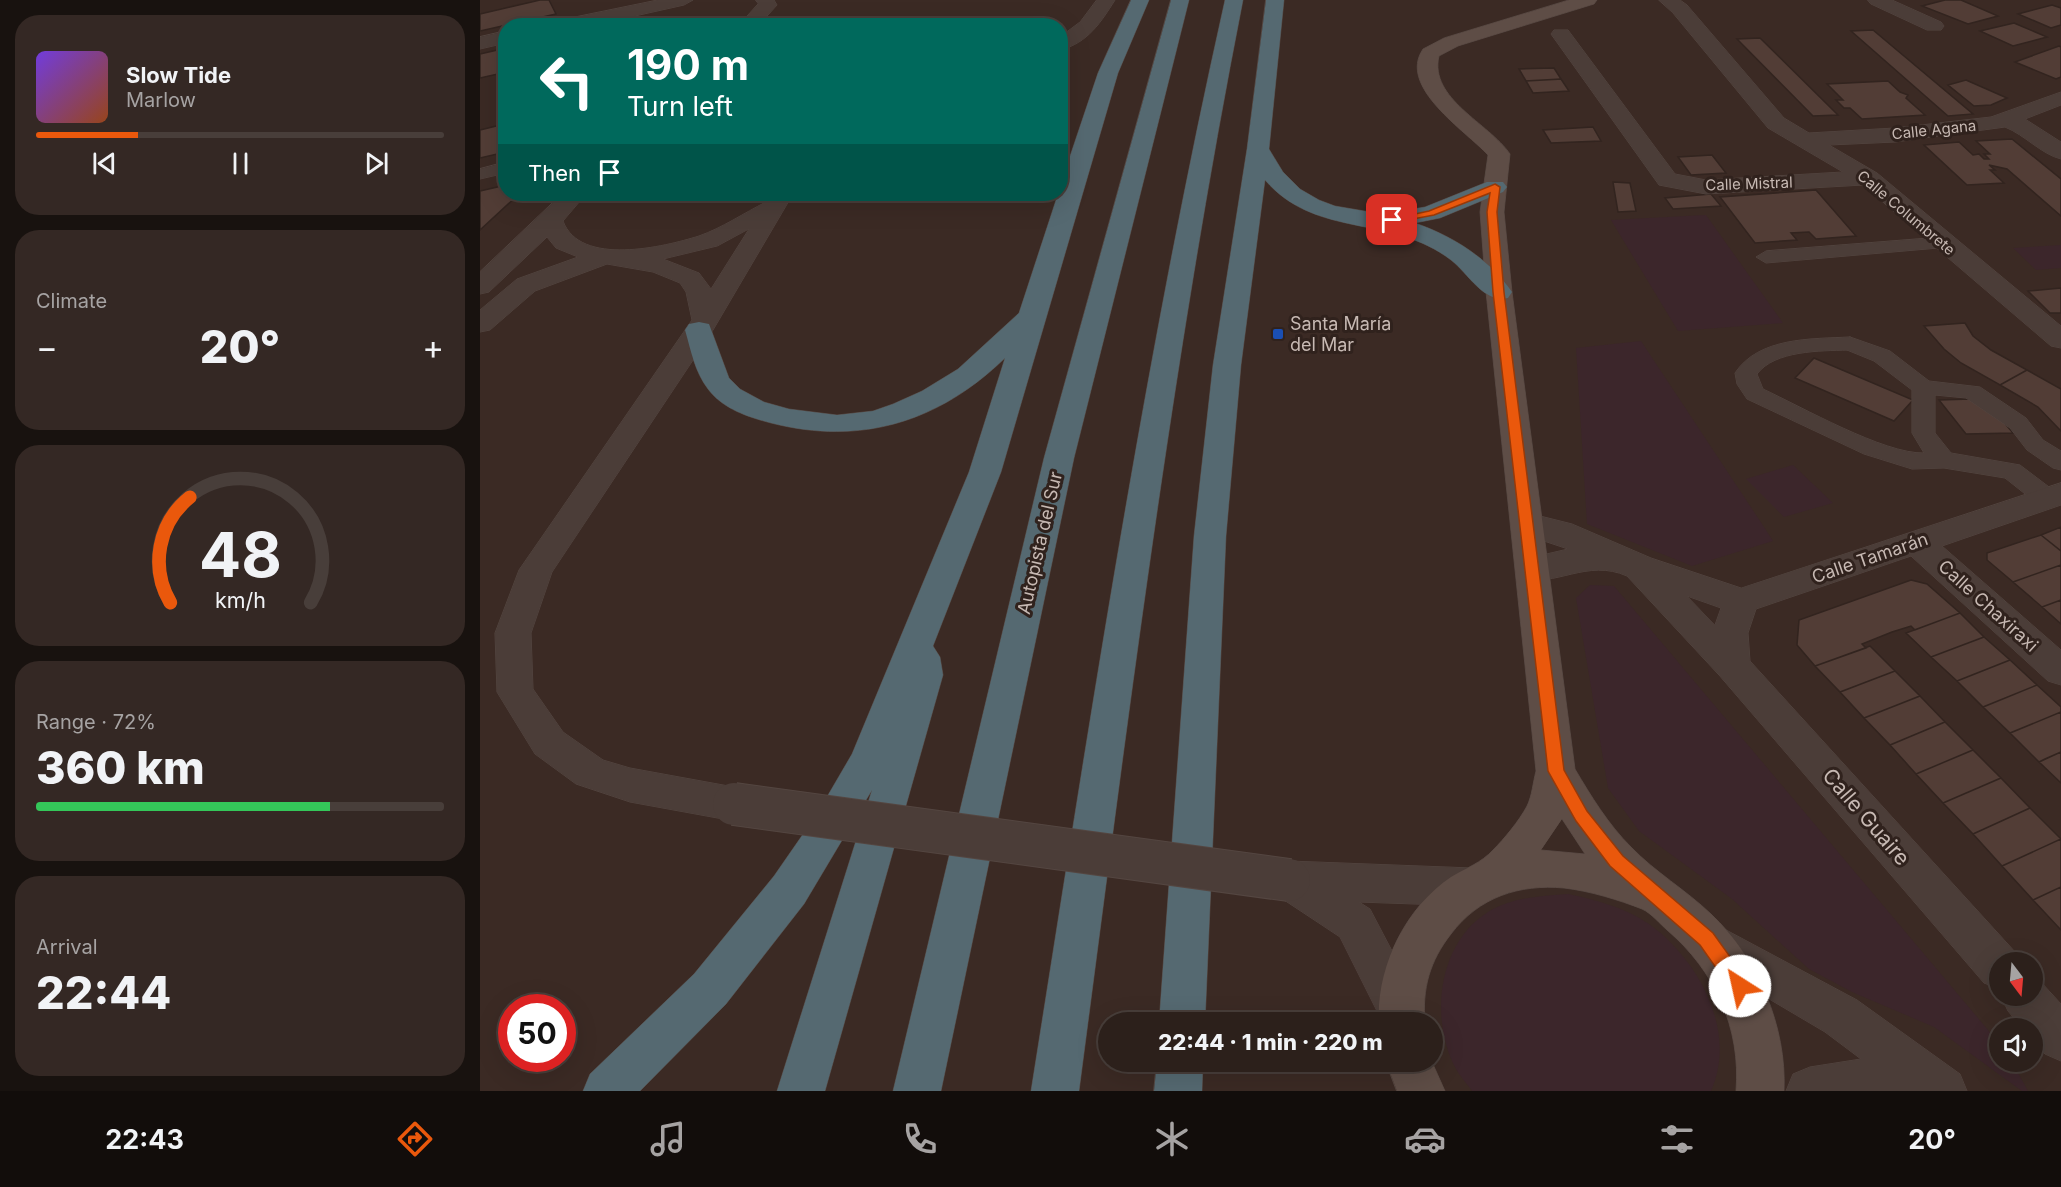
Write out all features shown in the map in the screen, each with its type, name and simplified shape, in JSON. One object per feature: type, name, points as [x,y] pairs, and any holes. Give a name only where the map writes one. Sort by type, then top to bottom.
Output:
[{"type":"highway","points":[[1068,198],[1108,74],[1140,0]]},
{"type":"highway","name":"Autopista del Sur","points":[[917,1091],[1059,458],[1180,0]]},
{"type":"highway","points":[[1055,1091],[1149,449],[1210,107],[1234,0]]},
{"type":"highway","points":[[1183,1012],[1210,536],[1227,364],[1258,149],[1275,0]]},
{"type":"highway","points":[[1258,149],[1268,169],[1300,201],[1339,216],[1380,221],[1423,234],[1463,254],[1499,292]]},
{"type":"highway","points":[[1380,221],[1431,213],[1495,187]]},
{"type":"highway","points":[[607,1091],[710,989],[789,890],[831,826],[869,760],[986,472],[1030,316],[1067,201]]},
{"type":"highway","points":[[702,325],[712,373],[723,389],[745,405],[773,415],[826,424],[846,424],[895,413],[958,383],[978,369],[1030,316]]},
{"type":"highway","points":[[801,1091],[925,675],[918,640]]},
{"type":"highway","points":[[1178,1091],[1179,1072]]},
{"type":"main road","points":[[1401,1012],[1404,982],[1412,953],[1437,914],[1508,863],[1545,813],[1556,771],[1499,292],[1492,212],[1498,154],[1488,140],[1437,93],[1427,72],[1430,53],[1451,42],[1588,0]]},
{"type":"main road","points":[[1556,771],[1582,816],[1617,861],[1706,939],[1740,986],[1757,1037],[1760,1091]]},
{"type":"main road","points":[[1481,882],[1521,869],[1568,868],[1609,876],[1661,901]]},
{"type":"main road","points":[[1413,1072],[1421,1091]]},
{"type":"street","points":[[592,18],[607,14],[635,12],[684,0]]},
{"type":"street","points":[[1068,42],[1086,29],[1106,0]]},
{"type":"street","name":"Calle Columbrete","points":[[1646,0],[1674,3],[1776,123],[1869,178],[1943,243],[2061,340]]},
{"type":"street","points":[[1877,0],[1934,26]]},
{"type":"street","points":[[754,18],[769,2]]},
{"type":"street","name":"Calle Mistral","points":[[1562,34],[1667,180],[1706,187],[1869,178]]},
{"type":"street","points":[[480,43],[498,39]]},
{"type":"street","name":"Calle Agana","points":[[1803,140],[1895,135],[2008,120],[2061,98]]},
{"type":"street","points":[[2008,120],[2028,128],[2061,152]]},
{"type":"street","points":[[480,279],[552,201]]},
{"type":"street","points":[[480,286],[551,220],[568,201]]},
{"type":"street","points":[[480,324],[526,285],[612,258],[665,252],[708,241],[776,201]]},
{"type":"street","points":[[777,201],[702,325],[536,570],[513,633],[515,692],[549,744],[590,772],[630,785],[734,804],[1289,880],[1481,882]]},
{"type":"street","points":[[551,220],[556,234],[564,243],[612,258],[678,270],[698,287],[702,325]]},
{"type":"street","name":"Calle Tamarán","points":[[1741,601],[2054,497]]},
{"type":"street","points":[[1528,524],[1560,532],[1628,562],[1741,601],[1730,633],[1732,665]]},
{"type":"street","name":"Calle Chaxiraxi","points":[[1916,542],[2061,671]]},
{"type":"street","points":[[1533,569],[1575,559],[1628,562]]},
{"type":"street","name":"Calle Guaire","points":[[1628,562],[1732,665],[1989,956]]},
{"type":"street","points":[[1289,880],[1355,922],[1399,1012]]},
{"type":"street","points":[[1706,939],[1841,1016],[1943,1091]]},
{"type":"street","points":[[2033,1006],[2061,1038]]},
{"type":"street","points":[[1810,1091],[1845,1083],[1893,1081],[1924,1091]]},
{"type":"lane","points":[[480,174],[498,169]]},
{"type":"lane","points":[[1766,257],[1943,243]]},
{"type":"lane","points":[[2054,497],[2012,471],[1944,460],[1912,461],[1872,449],[1755,394],[1748,384],[1746,373],[1754,363],[1792,347],[1850,343],[1882,356],[1923,387],[1972,392],[2018,423],[2035,445],[2061,462]]},
{"type":"lane","points":[[1923,387],[1926,407],[1921,429],[1926,443],[1944,460]]},
{"type":"shaded area","points":[[1706,215],[1783,323],[1678,331],[1611,220]]},
{"type":"shaded area","points":[[2061,245],[2061,268],[2036,270],[2013,248]]},
{"type":"shaded area","points":[[1641,341],[1773,541],[1692,566],[1587,524],[1576,348]]},
{"type":"shaded area","points":[[1793,465],[1833,503],[1784,517],[1746,479]]},
{"type":"shaded area","points":[[1590,585],[1614,586],[1989,1031],[1989,1067],[1934,1027],[1852,992],[1809,969],[1732,899],[1639,831],[1608,788],[1576,598]]},
{"type":"shaded area","points":[[1568,894],[1630,913],[1649,924],[1683,956],[1709,998],[1716,1021],[1720,1045],[1718,1068],[1711,1091],[1472,1091],[1456,1069],[1443,1028],[1441,1006],[1443,983],[1449,962],[1458,943],[1471,926],[1488,912],[1507,903]]},
{"type":"shaded area","points":[[1996,1072],[2018,1072],[2028,1091],[2022,1091]]},
{"type":"building","points":[[549,0],[556,14],[538,18],[498,18],[498,27],[480,31],[480,14]]},
{"type":"building","points":[[1945,0],[1961,0],[1998,16],[1968,24],[1922,6]]},
{"type":"building","points":[[2052,5],[2061,8],[2061,25],[2051,28],[2018,14]]},
{"type":"building","points":[[2014,23],[2047,37],[2013,46],[1980,31]]},
{"type":"building","points":[[1873,30],[1973,114],[1948,116],[1851,31]]},
{"type":"building","points":[[1760,38],[1838,115],[1813,116],[1737,39]]},
{"type":"building","points":[[2061,47],[2061,77],[2056,79],[2015,62]]},
{"type":"building","points":[[498,50],[498,74],[480,78],[480,54]]},
{"type":"building","points":[[1554,68],[1561,79],[1526,81],[1519,69]]},
{"type":"building","points":[[1561,79],[1569,91],[1533,93],[1526,81]]},
{"type":"building","points":[[1966,80],[2007,98],[1991,105],[1974,106],[1948,85]]},
{"type":"building","points":[[1888,81],[1900,92],[1908,95],[1906,98],[1925,115],[1862,119],[1850,108],[1844,108],[1836,100],[1843,100],[1827,84]]},
{"type":"building","points":[[498,126],[498,154],[480,158],[480,130]]},
{"type":"building","points":[[1593,127],[1601,141],[1551,143],[1543,130]]},
{"type":"building","points":[[2012,139],[2061,179],[2061,216],[2007,169],[1989,165],[1995,170],[1990,170],[2004,183],[1967,185],[1924,145],[1959,142],[1973,155],[1979,154],[1984,159],[1989,159],[1984,154],[1990,154],[1976,141]]},
{"type":"building","points":[[1712,155],[1726,173],[1691,175],[1678,157]]},
{"type":"building","points":[[1613,182],[1630,183],[1636,211],[1618,212]]},
{"type":"building","points":[[498,187],[498,201],[511,201],[480,230],[480,191]]},
{"type":"building","points":[[1816,190],[1856,236],[1816,239],[1809,232],[1791,233],[1797,240],[1755,243],[1720,197]]},
{"type":"building","points":[[1711,194],[1721,206],[1673,209],[1665,198]]},
{"type":"building","points":[[2061,288],[2061,313],[2050,313],[2028,291]]},
{"type":"building","points":[[1965,323],[1973,336],[1991,350],[2027,370],[2000,385],[1961,363],[1944,349],[1924,326]]},
{"type":"building","points":[[1814,358],[1913,400],[1894,421],[1795,378]]},
{"type":"building","points":[[2027,370],[2061,389],[2061,431],[2038,407],[2000,385]]},
{"type":"building","points":[[1971,399],[2002,420],[2013,433],[1966,434],[1939,400]]},
{"type":"building","points":[[2061,527],[2061,551],[2041,535]]},
{"type":"building","points":[[2041,535],[2061,551],[2061,565],[2013,582],[1987,560],[1987,553]]},
{"type":"building","points":[[2061,565],[2061,600],[2042,607],[2013,582]]},
{"type":"building","points":[[1911,580],[1927,584],[1960,613],[1915,630],[1911,626],[1892,632],[1862,644],[1866,648],[1815,666],[1797,645],[1799,620]]},
{"type":"building","points":[[2061,600],[2061,624],[2042,607]]},
{"type":"building","points":[[1960,613],[1984,637],[1931,657],[1906,633]]},
{"type":"building","points":[[1984,637],[2010,660],[1957,681],[1931,657]]},
{"type":"building","points":[[1870,646],[1895,671],[1840,692],[1815,666]]},
{"type":"building","points":[[2010,660],[2037,685],[1983,707],[1957,681]]},
{"type":"building","points":[[1895,671],[1920,696],[1864,718],[1840,692]]},
{"type":"building","points":[[2037,685],[2061,707],[2061,712],[2010,733],[1983,707]]},
{"type":"building","points":[[1920,696],[1945,722],[1890,745],[1864,718]]},
{"type":"building","points":[[2061,712],[2061,752],[2039,762],[2010,733]]},
{"type":"building","points":[[1945,722],[1973,750],[1916,774],[1890,745]]},
{"type":"building","points":[[1973,750],[2001,778],[1943,803],[1916,774]]},
{"type":"building","points":[[2061,752],[2061,783],[2039,762]]},
{"type":"building","points":[[2001,778],[2030,808],[1973,834],[1943,803]]},
{"type":"building","points":[[2030,808],[2061,839],[2002,866],[1973,834]]},
{"type":"building","points":[[2061,839],[2061,887],[2033,900],[2002,866]]},
{"type":"building","points":[[2061,887],[2061,930],[2033,900]]},
{"type":"place","name":"Santa María del Mar","points":[[1278,334]]},
{"type":"route","points":[[1392,220],[1431,213],[1495,187],[1492,212],[1499,292],[1556,771],[1582,816],[1617,861],[1706,939],[1740,986]]}]
